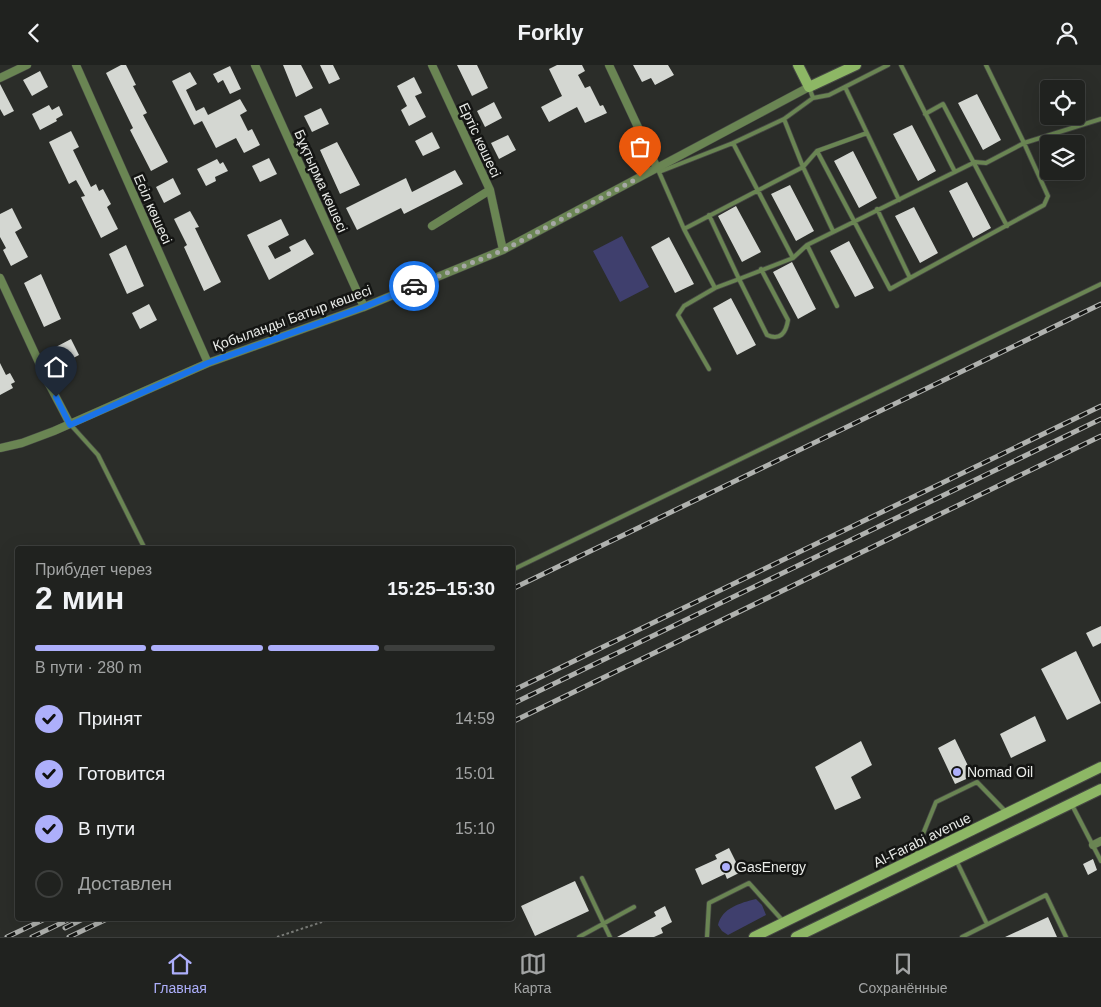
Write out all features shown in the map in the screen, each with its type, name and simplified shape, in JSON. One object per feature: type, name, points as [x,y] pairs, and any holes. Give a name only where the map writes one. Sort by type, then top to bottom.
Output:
[{"type":"main road","points":[[798,65],[809,87]]},
{"type":"main road","name":"Қобыланды Батыр көшесі","points":[[809,87],[856,65]]},
{"type":"main road","name":"Al-Farabi avenue","points":[[754,937],[1101,767]]},
{"type":"main road","points":[[796,937],[1101,789]]},
{"type":"street","points":[[0,78],[27,65]]},
{"type":"street","name":"Есіл көшесі","points":[[76,65],[208,363]]},
{"type":"street","name":"Бұқтырма көшесі","points":[[255,65],[364,307]]},
{"type":"street","name":"Ертіс көшесі","points":[[432,65],[490,189],[432,227]]},
{"type":"street","points":[[609,65],[658,170]]},
{"type":"street","name":"Қобыланды Батыр көшесі","points":[[0,448],[22,443],[70,425],[208,363],[364,307],[504,250],[658,170],[809,87]]},
{"type":"street","points":[[490,189],[504,250]]},
{"type":"street","points":[[0,277],[48,383],[70,425]]},
{"type":"street","points":[[1093,845],[1101,841]]},
{"type":"lane","points":[[716,288],[684,229],[658,170],[733,143],[784,119],[813,99],[829,95],[888,65]]},
{"type":"lane","points":[[901,65],[924,114],[956,172]]},
{"type":"lane","points":[[817,151],[890,289],[910,279],[1044,205],[1048,196],[986,65]]},
{"type":"lane","points":[[809,87],[813,99]]},
{"type":"lane","points":[[846,87],[899,200]]},
{"type":"lane","points":[[924,114],[943,104],[1007,226]]},
{"type":"lane","points":[[784,119],[803,167],[833,231]]},
{"type":"lane","points":[[709,369],[678,315],[684,306],[716,288],[793,258],[807,245],[854,220],[975,163],[986,163],[1024,143],[1101,119]]},
{"type":"lane","points":[[684,229],[803,167],[817,151],[867,133]]},
{"type":"lane","points":[[733,143],[793,258]]},
{"type":"lane","points":[[877,209],[910,279]]},
{"type":"lane","points":[[709,215],[767,335],[773,338],[779,337],[787,329],[788,320],[762,269]]},
{"type":"lane","points":[[807,245],[837,306]]},
{"type":"lane","points":[[515,569],[1101,284]]},
{"type":"lane","points":[[70,425],[98,455],[143,546]]},
{"type":"lane","points":[[912,861],[936,802],[976,782],[1008,813]]},
{"type":"lane","points":[[1071,803],[1101,861]]},
{"type":"lane","points":[[956,860],[987,924]]},
{"type":"lane","points":[[582,879],[610,937]]},
{"type":"lane","points":[[707,937],[708,903],[750,883],[784,922]]},
{"type":"lane","points":[[962,937],[1046,895],[1066,937]]},
{"type":"lane","points":[[579,937],[634,907]]},
{"type":"path","points":[[278,937],[325,921]]},
{"type":"shaded area","points":[[622,236],[649,287],[620,302],[593,251]]},
{"type":"shaded area","points":[[756,899],[762,905],[766,915],[728,935],[722,931],[718,925],[723,914],[732,907]]},
{"type":"building","points":[[121,65],[126,65],[136,85],[133,86],[147,113],[143,115],[168,162],[151,171],[130,130],[133,128],[106,73]]},
{"type":"building","points":[[283,65],[301,65],[313,88],[296,97]]},
{"type":"building","points":[[320,65],[333,65],[340,79],[329,84]]},
{"type":"building","points":[[457,65],[477,65],[488,88],[472,96]]},
{"type":"building","points":[[557,65],[582,65],[585,71],[578,75],[585,88],[590,86],[600,106],[603,105],[607,113],[585,123],[577,107],[549,122],[541,107],[562,96],[549,69]]},
{"type":"building","points":[[633,65],[668,65],[674,75],[655,85],[651,78],[642,82]]},
{"type":"building","points":[[230,66],[241,89],[230,94],[223,80],[218,83],[213,74]]},
{"type":"building","points":[[40,71],[48,87],[32,96],[23,80]]},
{"type":"building","points":[[190,72],[197,84],[186,90],[196,111],[204,107],[208,115],[240,99],[247,111],[240,115],[248,131],[252,129],[260,145],[244,153],[236,138],[216,148],[202,121],[194,125],[172,81]]},
{"type":"building","points":[[414,77],[422,93],[415,96],[426,117],[409,126],[401,110],[407,106],[397,86]]},
{"type":"building","points":[[0,84],[14,111],[4,116],[0,109]]},
{"type":"building","points":[[977,94],[1001,140],[983,150],[958,103]]},
{"type":"building","points":[[494,102],[502,118],[485,127],[477,111]]},
{"type":"building","points":[[49,105],[52,110],[59,106],[63,115],[56,119],[57,121],[40,130],[32,114]]},
{"type":"building","points":[[321,108],[329,124],[312,132],[304,116]]},
{"type":"building","points":[[912,125],[936,171],[918,181],[893,134]]},
{"type":"building","points":[[71,131],[79,147],[73,150],[91,187],[96,184],[99,191],[103,189],[111,204],[107,207],[118,229],[101,238],[81,197],[85,196],[76,180],[69,184],[49,142]]},
{"type":"building","points":[[432,132],[440,148],[423,156],[415,141]]},
{"type":"building","points":[[508,135],[516,150],[499,159],[491,143]]},
{"type":"building","points":[[337,142],[360,185],[340,194],[320,150]]},
{"type":"building","points":[[853,151],[877,198],[859,208],[834,161]]},
{"type":"building","points":[[269,158],[277,174],[260,182],[252,166]]},
{"type":"building","points":[[217,159],[220,164],[223,162],[228,171],[215,177],[216,181],[206,186],[197,169]]},
{"type":"building","points":[[455,170],[463,184],[404,214],[401,208],[357,230],[346,208],[406,178],[412,192]]},
{"type":"building","points":[[173,178],[181,194],[164,203],[156,187]]},
{"type":"building","points":[[967,182],[991,228],[973,238],[949,191]]},
{"type":"building","points":[[790,185],[814,231],[796,241],[771,194]]},
{"type":"building","points":[[736,206],[761,252],[742,262],[718,216]]},
{"type":"building","points":[[914,207],[938,253],[920,263],[895,216]]},
{"type":"building","points":[[12,208],[22,228],[15,232],[28,257],[11,266],[3,250],[6,248],[0,237],[0,214]]},
{"type":"building","points":[[190,211],[199,227],[195,228],[221,282],[204,291],[184,247],[187,245],[174,219]]},
{"type":"building","points":[[281,219],[289,235],[268,246],[275,259],[291,251],[289,247],[305,239],[314,254],[269,280],[247,235]]},
{"type":"building","points":[[669,237],[694,284],[675,293],[651,247]]},
{"type":"building","points":[[849,241],[874,288],[855,297],[830,251]]},
{"type":"building","points":[[126,245],[144,286],[127,294],[109,254]]},
{"type":"building","points":[[792,262],[816,309],[798,319],[773,272]]},
{"type":"building","points":[[41,274],[61,319],[44,327],[24,283]]},
{"type":"building","points":[[731,298],[756,345],[737,355],[713,308]]},
{"type":"building","points":[[149,304],[157,320],[140,329],[132,313]]},
{"type":"building","points":[[71,339],[79,355],[62,364],[54,348]]},
{"type":"building","points":[[0,363],[6,375],[10,373],[15,382],[11,384],[13,388],[0,395]]},
{"type":"building","points":[[1101,626],[1101,643],[1093,647],[1086,633]]},
{"type":"building","points":[[1076,651],[1101,703],[1067,720],[1041,669]]},
{"type":"building","points":[[1035,716],[1046,741],[1011,758],[1000,734]]},
{"type":"building","points":[[955,739],[973,776],[955,784],[938,748]]},
{"type":"building","points":[[861,741],[872,765],[851,777],[861,798],[835,810],[815,767]]},
{"type":"building","points":[[729,848],[741,872],[727,879],[725,874],[702,885],[695,869],[717,859],[715,855]]},
{"type":"building","points":[[1093,859],[1097,870],[1088,875],[1083,864]]},
{"type":"building","points":[[575,881],[589,911],[535,936],[521,906]]},
{"type":"building","points":[[665,906],[672,922],[661,928],[663,933],[654,937],[617,937],[656,916],[654,912]]},
{"type":"building","points":[[1048,917],[1057,937],[1005,937]]},
{"type":"railway","points":[[515,588],[1101,304]]},
{"type":"railway","points":[[515,690],[1101,406]]},
{"type":"railway","points":[[515,703],[1101,419]]},
{"type":"railway","points":[[515,721],[1101,436]]},
{"type":"railway","points":[[7,937],[41,921]]},
{"type":"railway","points":[[32,937],[66,921]]},
{"type":"railway","points":[[65,928],[79,921]]},
{"type":"railway","points":[[69,937],[103,921]]},
{"type":"way so far","points":[[414,286],[504,250],[640,177]]},
{"type":"place","name":"Nomad Oil","points":[[957,772]]},
{"type":"place","name":"GasEnergy","points":[[726,867]]},
{"type":"route","points":[[56,397],[70,425],[208,363],[364,307],[414,286]]}]
